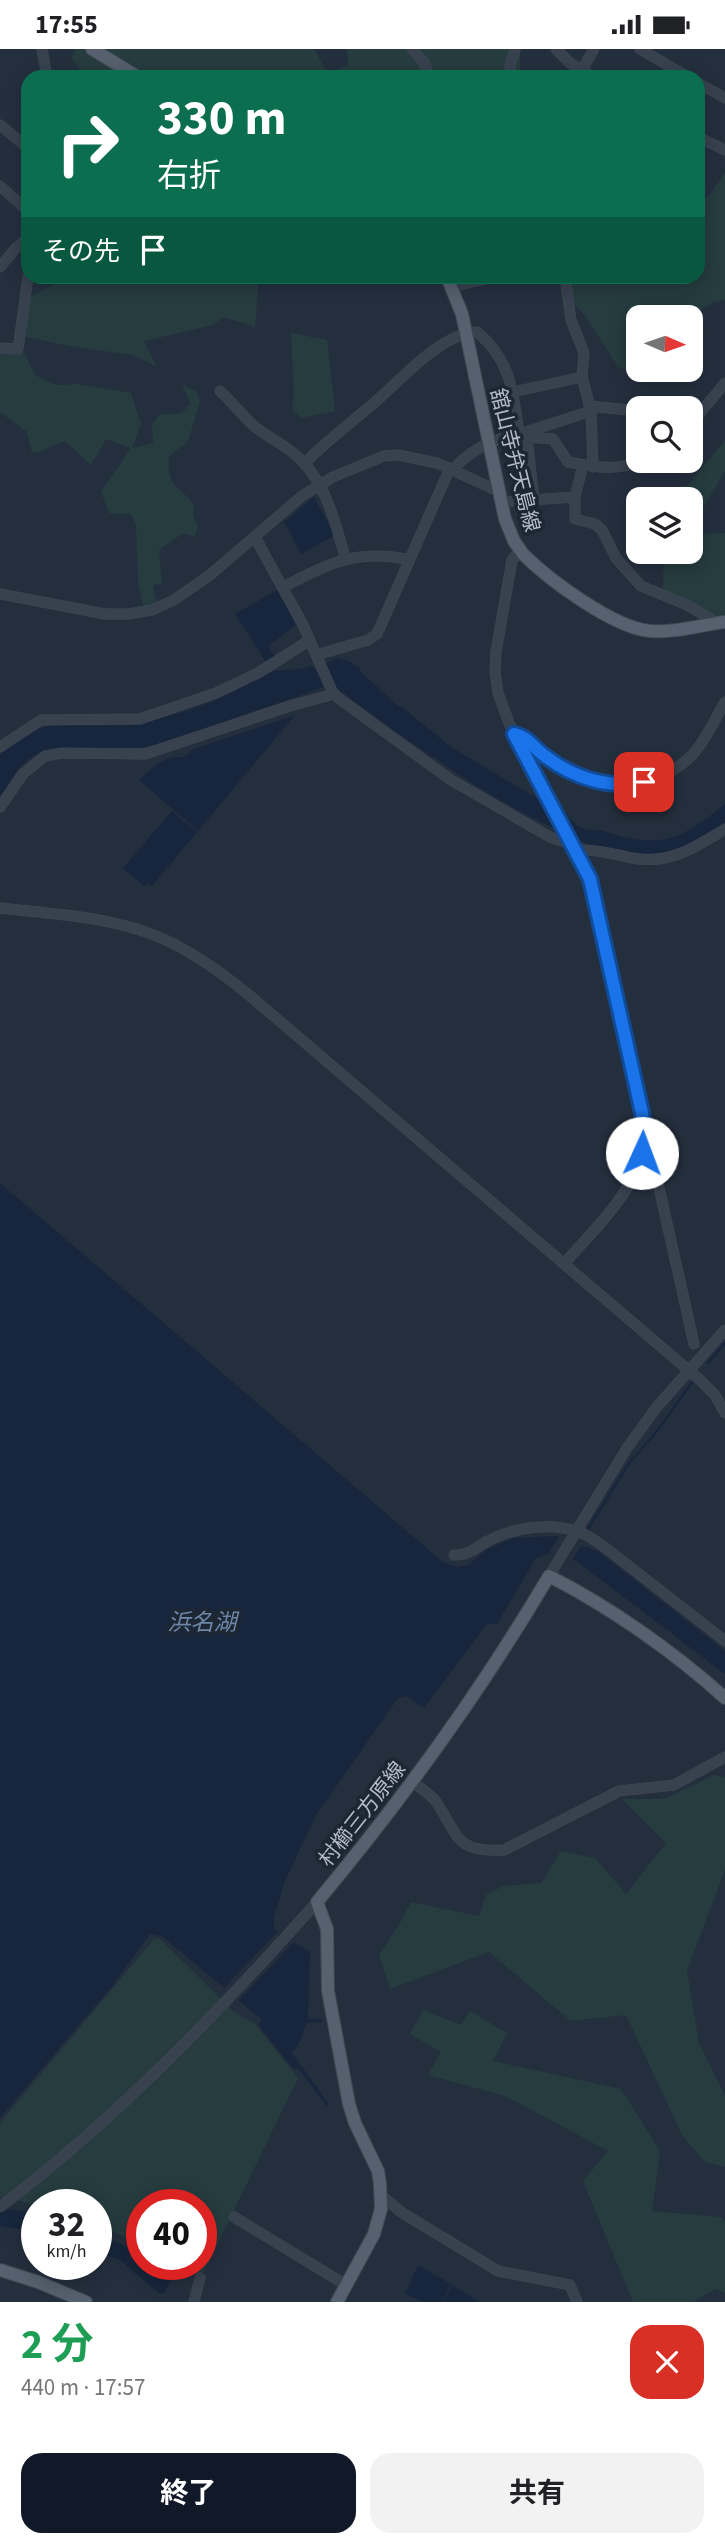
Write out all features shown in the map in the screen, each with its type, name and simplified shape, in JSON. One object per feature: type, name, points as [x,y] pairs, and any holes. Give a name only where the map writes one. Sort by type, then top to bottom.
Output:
[{"type":"main road","points":[[93,49],[127,70]]},
{"type":"main road","name":"舘山寺弁天島線","points":[[452,284],[466,333],[510,534],[520,551],[599,612],[625,625],[660,631],[721,622]]},
{"type":"main road","points":[[550,1576],[602,1604],[725,1698]]},
{"type":"main road","name":"村櫛三方原線","points":[[317,1902],[411,1781],[493,1668],[550,1576]]},
{"type":"main road","points":[[317,1902],[327,1929],[328,1991],[349,2104],[378,2171],[382,2196],[374,2234],[337,2302]]},
{"type":"main road","points":[[0,2270],[86,2302]]},
{"type":"street","points":[[42,49],[46,70]]},
{"type":"street","points":[[412,49],[425,64],[426,70]]},
{"type":"street","points":[[510,70],[515,49]]},
{"type":"street","points":[[556,49],[581,70]]},
{"type":"street","points":[[583,70],[594,49]]},
{"type":"street","points":[[639,49],[676,70]]},
{"type":"street","points":[[705,87],[725,98]]},
{"type":"street","points":[[0,124],[21,142]]},
{"type":"street","points":[[705,140],[725,150]]},
{"type":"street","points":[[0,186],[21,205]]},
{"type":"street","points":[[0,267],[21,244]]},
{"type":"street","points":[[0,348],[18,349],[28,284]]},
{"type":"street","points":[[566,284],[571,320],[584,353],[582,377],[590,408],[588,466],[575,497],[575,519],[595,524],[601,530],[616,558],[641,586],[721,622]]},
{"type":"street","points":[[305,463],[346,423],[375,403],[418,364],[447,342],[466,333],[477,332],[493,345],[506,367],[523,434],[534,500]]},
{"type":"street","points":[[513,392],[582,377]]},
{"type":"street","points":[[703,410],[725,383]]},
{"type":"street","points":[[220,391],[255,426],[283,443],[305,463],[319,485],[346,559]]},
{"type":"street","points":[[317,657],[368,640],[377,634],[452,469],[464,457],[489,443],[523,434],[590,408],[626,410]]},
{"type":"street","points":[[523,434],[553,439],[568,462],[626,468]]},
{"type":"street","points":[[0,594],[93,613],[117,615],[144,612],[167,604],[190,589],[295,501],[319,485],[353,468],[391,455],[424,460],[452,469],[501,497],[534,500],[575,497]]},
{"type":"street","points":[[255,537],[310,640],[333,692],[362,717],[452,780],[550,837],[590,850],[645,860],[664,859],[692,850],[725,829]]},
{"type":"street","points":[[520,551],[512,560],[495,672],[500,703],[593,888],[644,1129],[642,1153],[629,1185],[564,1264]]},
{"type":"street","points":[[282,587],[331,563],[346,559],[381,557],[410,560]]},
{"type":"street","points":[[0,747],[41,720],[140,719],[216,694],[258,673],[310,640]]},
{"type":"street","points":[[0,807],[23,774],[35,762],[51,754],[145,754],[333,692]]},
{"type":"street","points":[[514,734],[523,736],[544,756],[577,775],[595,782],[637,784],[658,777],[693,755],[725,702]]},
{"type":"street","points":[[0,908],[120,924],[159,937],[206,963],[249,995],[689,1371],[715,1395],[725,1413]]},
{"type":"street","points":[[642,1153],[649,1155],[653,1161],[694,1344]]},
{"type":"street","points":[[550,1576],[627,1448],[656,1408],[725,1330]]},
{"type":"street","points":[[454,1555],[469,1553],[497,1537],[522,1529],[549,1527],[575,1533],[607,1549],[725,1641]]},
{"type":"street","points":[[411,1781],[435,1800],[454,1836],[466,1845],[487,1851],[504,1850],[619,1791],[674,1785],[725,1757]]},
{"type":"street","points":[[1,2206],[112,2114],[289,1934],[317,1902]]},
{"type":"street","points":[[382,2196],[401,2213],[498,2271],[570,2285],[577,2302]]},
{"type":"street","points":[[234,2217],[346,2285]]},
{"type":"street","points":[[194,2302],[200,2280]]},
{"type":"green space","points":[[75,49],[314,49],[326,70],[81,70],[71,58]]},
{"type":"green space","points":[[347,49],[522,49],[520,70],[337,70],[348,65]]},
{"type":"green space","points":[[725,173],[725,300],[713,302],[704,308],[704,305],[626,305],[626,370],[618,367],[587,318],[575,305],[570,284],[705,284],[705,197],[707,198]]},
{"type":"green space","points":[[54,284],[258,284],[255,327],[223,317],[213,325],[144,341],[156,366],[132,355],[26,337],[29,298]]},
{"type":"green space","points":[[291,333],[327,340],[335,411],[301,418],[292,409],[294,394]]},
{"type":"green space","points":[[23,351],[35,375],[55,385],[77,384],[131,393],[141,424],[132,448],[153,443],[152,424],[159,415],[181,413],[191,404],[182,385],[197,392],[200,402],[188,441],[169,457],[169,468],[172,482],[194,505],[193,516],[198,526],[195,537],[183,533],[159,550],[162,582],[153,586],[157,603],[144,610],[138,583],[136,526],[131,514],[109,513],[101,492],[131,448],[106,439],[91,465],[65,441],[32,453],[27,432],[0,412],[0,353]]},
{"type":"green space","points":[[725,440],[725,471],[703,508],[703,487],[676,487],[688,485],[698,473],[703,473],[703,467]]},
{"type":"green space","points":[[725,533],[725,615],[717,616],[663,590],[664,564],[703,564],[703,534]]},
{"type":"green space","points":[[714,1775],[725,1777],[725,1870],[687,1970],[699,2043],[725,2096],[725,2167],[705,2162],[682,2135],[626,2015],[571,2021],[489,1952],[390,1989],[379,1955],[411,1902],[479,1916],[486,1895],[503,1886],[541,1883],[561,1851],[595,1858],[626,1894],[666,1843],[622,1799],[664,1799]]},
{"type":"green space","points":[[154,1939],[160,1939],[233,2011],[255,2024],[298,2078],[217,2245],[217,2189],[126,2189],[126,2238],[112,2231],[112,2189],[21,2189],[21,2201],[0,2197],[0,2123]]},
{"type":"green space","points":[[423,2010],[461,2025],[470,2011],[507,2033],[493,2061],[621,2089],[660,2151],[652,2211],[721,2217],[725,2221],[725,2293],[715,2289],[693,2302],[633,2302],[583,2181],[608,2151],[505,2096],[428,2075],[441,2052],[410,2034]]},
{"type":"water","points":[[314,497],[335,535],[301,554],[284,522]]},
{"type":"water","points":[[277,590],[296,624],[268,647],[275,656],[266,662],[235,614]]},
{"type":"water","points":[[337,658],[360,668],[359,670],[399,707],[451,747],[540,800],[546,810],[564,812],[582,828],[642,840],[670,838],[695,826],[725,804],[725,823],[691,845],[662,855],[646,855],[590,845],[522,813],[470,782],[338,689],[323,687],[156,745],[132,749],[73,748],[45,752],[23,764],[0,797],[0,755],[12,744],[36,730],[73,723],[141,723],[204,705],[270,672],[312,666],[315,669]]},
{"type":"water","points":[[295,715],[198,831],[139,780],[164,760],[184,757],[193,749]]},
{"type":"water","points":[[172,811],[197,832],[152,886],[147,883],[144,886],[123,868]]},
{"type":"water","name":"浜名湖","points":[[0,1183],[444,1563],[457,1567],[467,1566],[488,1549],[514,1538],[558,1536],[599,1552],[725,1651],[725,1674],[576,1561],[549,1554],[536,1558],[497,1624],[487,1624],[424,1708],[407,1696],[398,1698],[316,1815],[284,1883],[274,1918],[274,1929],[310,1952],[308,2019],[322,2019],[322,2022],[306,2023],[300,2042],[292,2053],[329,2104],[327,2106],[298,2068],[294,2070],[259,2026],[261,2019],[162,1936],[150,1934],[113,1985],[0,2118]]},
{"type":"water","points":[[0,2207],[21,2211],[21,2229],[0,2226]]},
{"type":"water","points":[[112,2240],[126,2247],[126,2265],[112,2257]]},
{"type":"water","points":[[418,2265],[451,2284],[443,2302],[424,2302],[405,2294]]},
{"type":"water","points":[[144,2280],[170,2280],[165,2293],[159,2293]]},
{"type":"water","points":[[452,2285],[480,2302],[444,2302]]},
{"type":"pier","points":[[561,1533],[584,1541],[570,1564],[546,1558]]},
{"type":"pier","points":[[280,1929],[296,1940],[236,2003],[222,1990]]},
{"type":"waterway","points":[[708,1363],[725,1343]]},
{"type":"waterway","points":[[587,1531],[629,1463],[654,1435],[693,1381]]},
{"type":"route","points":[[642,1153],[642,1113],[590,879],[514,734],[523,736],[561,768],[590,781],[629,784],[644,782]]}]
